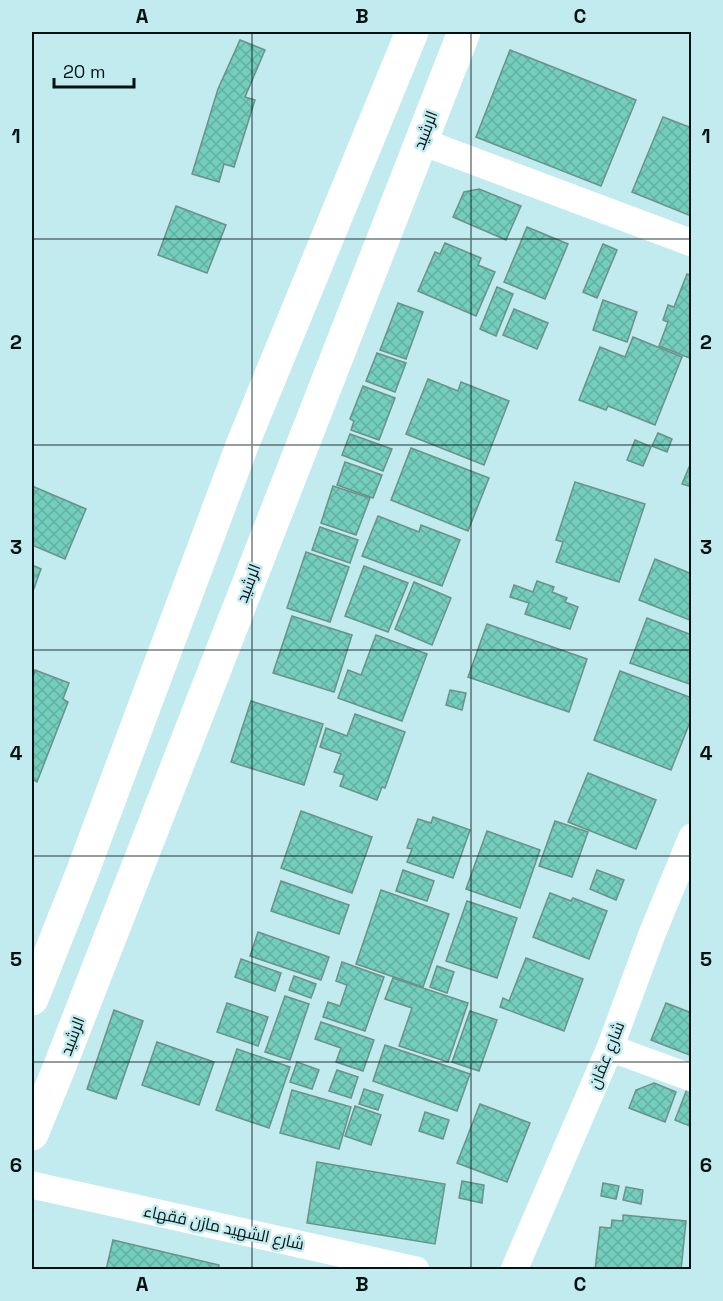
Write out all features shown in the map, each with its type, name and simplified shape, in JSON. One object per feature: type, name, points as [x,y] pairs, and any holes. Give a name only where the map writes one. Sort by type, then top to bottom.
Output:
[{"type":"main road","points":[[32,999],[82,873],[243,443],[412,32]]},
{"type":"main road","name":"الرشيد","points":[[32,1134],[464,32]]},
{"type":"street","points":[[420,141],[692,243]]},
{"type":"street","name":"شارع عمّان","points":[[514,1269],[610,1048],[652,934],[692,837]]},
{"type":"street","points":[[610,1048],[692,1078]]},
{"type":"street","name":"شارع الشهيد مازن فقهاء","points":[[32,1185],[416,1269]]},
{"type":"building","points":[[240,40],[265,50],[245,97],[255,100],[234,167],[224,164],[219,182],[192,174],[218,89]]},
{"type":"building","points":[[510,50],[636,100],[601,186],[476,137]]},
{"type":"building","points":[[663,117],[692,128],[691,216],[632,192]]},
{"type":"building","points":[[479,189],[521,206],[506,240],[453,217],[464,192]]},
{"type":"building","points":[[176,206],[226,225],[207,273],[158,255]]},
{"type":"building","points":[[527,227],[568,244],[545,299],[504,282]]},
{"type":"building","points":[[445,243],[481,258],[478,265],[495,272],[476,316],[418,291],[435,252],[440,254]]},
{"type":"building","points":[[603,244],[617,250],[597,298],[583,292]]},
{"type":"building","points":[[687,274],[692,276],[692,359],[659,346],[668,322],[663,320],[668,305],[674,307]]},
{"type":"building","points":[[497,287],[513,294],[496,336],[480,329]]},
{"type":"building","points":[[603,300],[637,312],[627,342],[593,330]]},
{"type":"building","points":[[398,303],[423,312],[406,359],[380,350]]},
{"type":"building","points":[[514,309],[548,323],[537,349],[503,335]]},
{"type":"building","points":[[633,337],[682,357],[655,425],[608,406],[606,410],[579,400],[600,347],[625,357]]},
{"type":"building","points":[[377,353],[406,363],[395,392],[366,381]]},
{"type":"building","points":[[428,379],[458,391],[461,382],[509,401],[484,465],[406,434]]},
{"type":"building","points":[[363,386],[395,398],[379,440],[351,430],[354,421],[350,419]]},
{"type":"building","points":[[658,433],[672,439],[667,452],[652,446]]},
{"type":"building","points":[[350,434],[392,449],[383,471],[342,455]]},
{"type":"building","points":[[635,440],[651,447],[643,466],[627,460]]},
{"type":"building","points":[[411,448],[489,478],[468,531],[391,500]]},
{"type":"building","points":[[692,460],[692,487],[682,484]]},
{"type":"building","points":[[345,462],[382,475],[373,498],[337,485]]},
{"type":"building","points":[[575,482],[645,504],[619,582],[556,562],[563,542],[556,540]]},
{"type":"building","points":[[32,486],[86,509],[65,559],[32,545]]},
{"type":"building","points":[[333,486],[370,498],[356,535],[321,523]]},
{"type":"building","points":[[378,516],[419,532],[421,525],[460,540],[442,586],[362,556]]},
{"type":"building","points":[[320,527],[358,540],[350,563],[312,550]]},
{"type":"building","points":[[306,552],[349,567],[330,622],[287,608]]},
{"type":"building","points":[[655,559],[692,574],[692,621],[639,600]]},
{"type":"building","points":[[32,565],[41,569],[32,594]]},
{"type":"building","points":[[364,566],[408,583],[388,632],[345,616]]},
{"type":"building","points":[[537,581],[554,587],[552,592],[567,598],[565,602],[578,607],[570,629],[525,614],[529,603],[510,597],[514,585],[533,592]]},
{"type":"building","points":[[414,582],[451,598],[432,645],[395,629]]},
{"type":"building","points":[[292,616],[352,635],[334,692],[273,673]]},
{"type":"building","points":[[647,618],[692,635],[692,685],[630,663]]},
{"type":"building","points":[[487,624],[587,659],[569,712],[468,677]]},
{"type":"building","points":[[376,635],[427,654],[402,721],[338,698],[348,670],[361,675]]},
{"type":"building","points":[[35,670],[69,683],[63,699],[68,702],[37,782],[32,779],[32,679]]},
{"type":"building","points":[[620,671],[692,698],[692,717],[671,770],[594,740]]},
{"type":"building","points":[[450,690],[466,693],[462,710],[446,705]]},
{"type":"building","points":[[251,701],[323,724],[304,785],[231,762]]},
{"type":"building","points":[[355,714],[405,732],[385,788],[382,787],[377,800],[340,786],[344,775],[334,772],[341,754],[320,747],[326,728],[347,736]]},
{"type":"building","points":[[588,773],[656,800],[636,849],[568,822]]},
{"type":"building","points":[[301,811],[372,837],[352,893],[281,868]]},
{"type":"building","points":[[433,817],[470,830],[453,878],[407,862],[412,849],[407,848],[418,819],[431,823]]},
{"type":"building","points":[[555,821],[588,832],[572,877],[539,866]]},
{"type":"building","points":[[487,831],[540,850],[520,908],[466,889]]},
{"type":"building","points":[[403,870],[434,881],[427,901],[396,891]]},
{"type":"building","points":[[597,870],[624,880],[616,900],[590,889]]},
{"type":"building","points":[[281,881],[349,905],[339,934],[271,911]]},
{"type":"building","points":[[381,890],[449,914],[423,987],[356,964]]},
{"type":"building","points":[[550,893],[571,901],[573,898],[607,911],[589,959],[533,937]]},
{"type":"building","points":[[467,901],[517,918],[497,978],[446,961]]},
{"type":"building","points":[[258,932],[329,957],[321,980],[250,956]]},
{"type":"building","points":[[526,958],[583,979],[564,1031],[500,1007],[503,998],[509,1001]]},
{"type":"building","points":[[241,959],[281,973],[275,991],[235,977]]},
{"type":"building","points":[[342,962],[384,977],[365,1031],[323,1017],[328,1002],[340,1006],[347,985],[336,981]]},
{"type":"building","points":[[437,966],[454,972],[447,993],[430,987]]},
{"type":"building","points":[[294,976],[316,984],[311,998],[289,990]]},
{"type":"building","points":[[393,978],[468,1003],[448,1062],[399,1046],[412,1008],[385,999]]},
{"type":"building","points":[[285,996],[309,1004],[290,1060],[265,1052]]},
{"type":"building","points":[[227,1003],[268,1017],[258,1046],[217,1032]]},
{"type":"building","points":[[666,1003],[692,1013],[692,1056],[651,1040]]},
{"type":"building","points":[[114,1010],[143,1021],[116,1099],[87,1089]]},
{"type":"building","points":[[470,1011],[497,1020],[479,1071],[452,1062]]},
{"type":"building","points":[[321,1022],[374,1040],[363,1071],[336,1062],[341,1048],[315,1039]]},
{"type":"building","points":[[157,1042],[214,1062],[199,1105],[142,1085]]},
{"type":"building","points":[[385,1045],[470,1074],[457,1111],[373,1081]]},
{"type":"building","points":[[237,1049],[290,1067],[269,1128],[216,1110]]},
{"type":"building","points":[[297,1062],[319,1070],[312,1089],[290,1082]]},
{"type":"building","points":[[337,1070],[358,1077],[351,1098],[329,1091]]},
{"type":"building","points":[[654,1083],[676,1092],[665,1122],[629,1108],[636,1090]]},
{"type":"building","points":[[364,1089],[383,1095],[378,1110],[359,1104]]},
{"type":"building","points":[[687,1089],[692,1090],[692,1127],[675,1120]]},
{"type":"building","points":[[292,1090],[351,1107],[339,1149],[280,1133]]},
{"type":"building","points":[[480,1104],[530,1123],[507,1182],[457,1163]]},
{"type":"building","points":[[355,1106],[381,1115],[371,1145],[345,1136]]},
{"type":"building","points":[[425,1112],[449,1120],[443,1139],[419,1131]]},
{"type":"building","points":[[317,1162],[445,1184],[435,1244],[307,1223]]},
{"type":"building","points":[[462,1181],[484,1185],[482,1203],[459,1198]]},
{"type":"building","points":[[603,1183],[619,1186],[616,1199],[601,1196]]},
{"type":"building","points":[[626,1187],[643,1190],[641,1204],[623,1200]]},
{"type":"building","points":[[623,1215],[686,1221],[681,1270],[595,1270],[600,1227],[611,1228],[612,1220],[623,1221]]},
{"type":"building","points":[[113,1240],[219,1265],[218,1270],[106,1270]]}]
